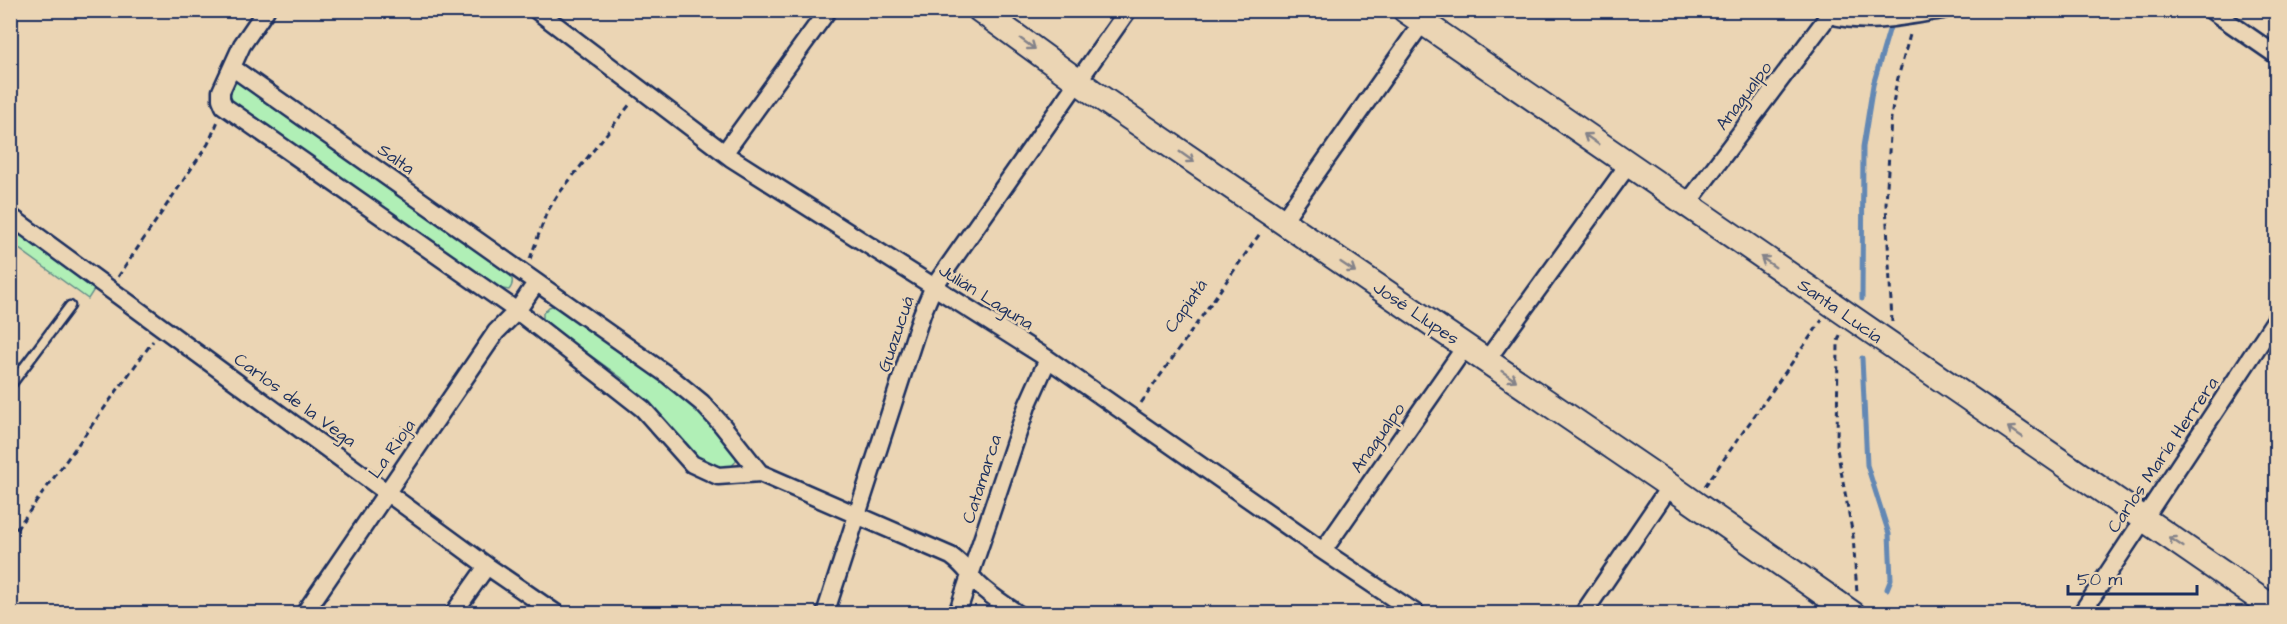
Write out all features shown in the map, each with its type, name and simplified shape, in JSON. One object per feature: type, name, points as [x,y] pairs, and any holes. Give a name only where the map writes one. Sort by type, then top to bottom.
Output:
[{"type":"street","points":[[224,106],[221,91],[242,45],[266,10]]},
{"type":"street","name":"Julián Laguna","points":[[536,10],[725,153],[933,288],[1048,359],[1417,614]]},
{"type":"street","points":[[725,153],[828,10]]},
{"type":"street","name":"José Llupes","points":[[980,10],[1277,219],[1694,503],[1855,605]]},
{"type":"street","name":"Guazucuá","points":[[825,614],[922,314],[933,288],[1128,10]]},
{"type":"street","points":[[1827,13],[1851,21],[1872,21],[1943,10]]},
{"type":"street","points":[[2211,10],[2277,55]]},
{"type":"street","name":"Anagualpo","points":[[1687,204],[1827,13]]},
{"type":"street","points":[[1277,219],[1414,17]]},
{"type":"street","name":"Santa Lucía","points":[[1414,17],[1892,348],[2277,610]]},
{"type":"street","name":"Salta","points":[[233,68],[669,376],[702,403],[760,473],[951,556],[963,564],[992,596],[1018,614]]},
{"type":"street","name":"Salta","points":[[224,106],[516,311],[643,409],[692,464],[718,476],[760,473]]},
{"type":"street","points":[[1486,361],[1628,165]]},
{"type":"street","name":"Carlos de la Vega","points":[[10,216],[386,492],[558,614]]},
{"type":"street","points":[[516,311],[531,279]]},
{"type":"street","name":"La Rioja","points":[[304,614],[496,332],[516,311]]},
{"type":"street","name":"Carlos María Herrera","points":[[2081,614],[2277,319]]},
{"type":"street","name":"Anagualpo","points":[[1323,551],[1465,347]]},
{"type":"street","name":"Catamarca","points":[[957,614],[972,576],[1027,406],[1048,359]]},
{"type":"street","points":[[1583,614],[1670,486]]},
{"type":"street","points":[[453,614],[488,566]]},
{"type":"lane","points":[[10,386],[70,306]]},
{"type":"path","points":[[1892,348],[1893,316],[1886,204],[1891,118],[1896,85],[1914,15]]},
{"type":"path","points":[[531,279],[546,214],[557,196],[639,90]]},
{"type":"path","points":[[110,288],[208,144],[224,106]]},
{"type":"path","name":"Capiatá","points":[[1131,418],[1277,219]]},
{"type":"path","points":[[1694,503],[1839,311]]},
{"type":"path","points":[[1839,311],[1837,448],[1853,536],[1855,605]]},
{"type":"path","points":[[10,538],[163,328]]},
{"type":"green space","points":[[231,81],[239,81],[509,272],[512,286],[509,290],[497,288],[229,101],[227,90]]},
{"type":"green space","points":[[11,227],[95,288],[88,299],[11,243]]},
{"type":"green space","points":[[555,305],[678,387],[736,451],[736,461],[731,467],[720,467],[695,456],[626,381],[547,324],[543,320],[543,313]]},
{"type":"waterway","points":[[1862,299],[1863,147],[1873,85],[1890,27]]},
{"type":"waterway","points":[[1862,358],[1867,465],[1889,534],[1891,579],[1887,589]]}]
